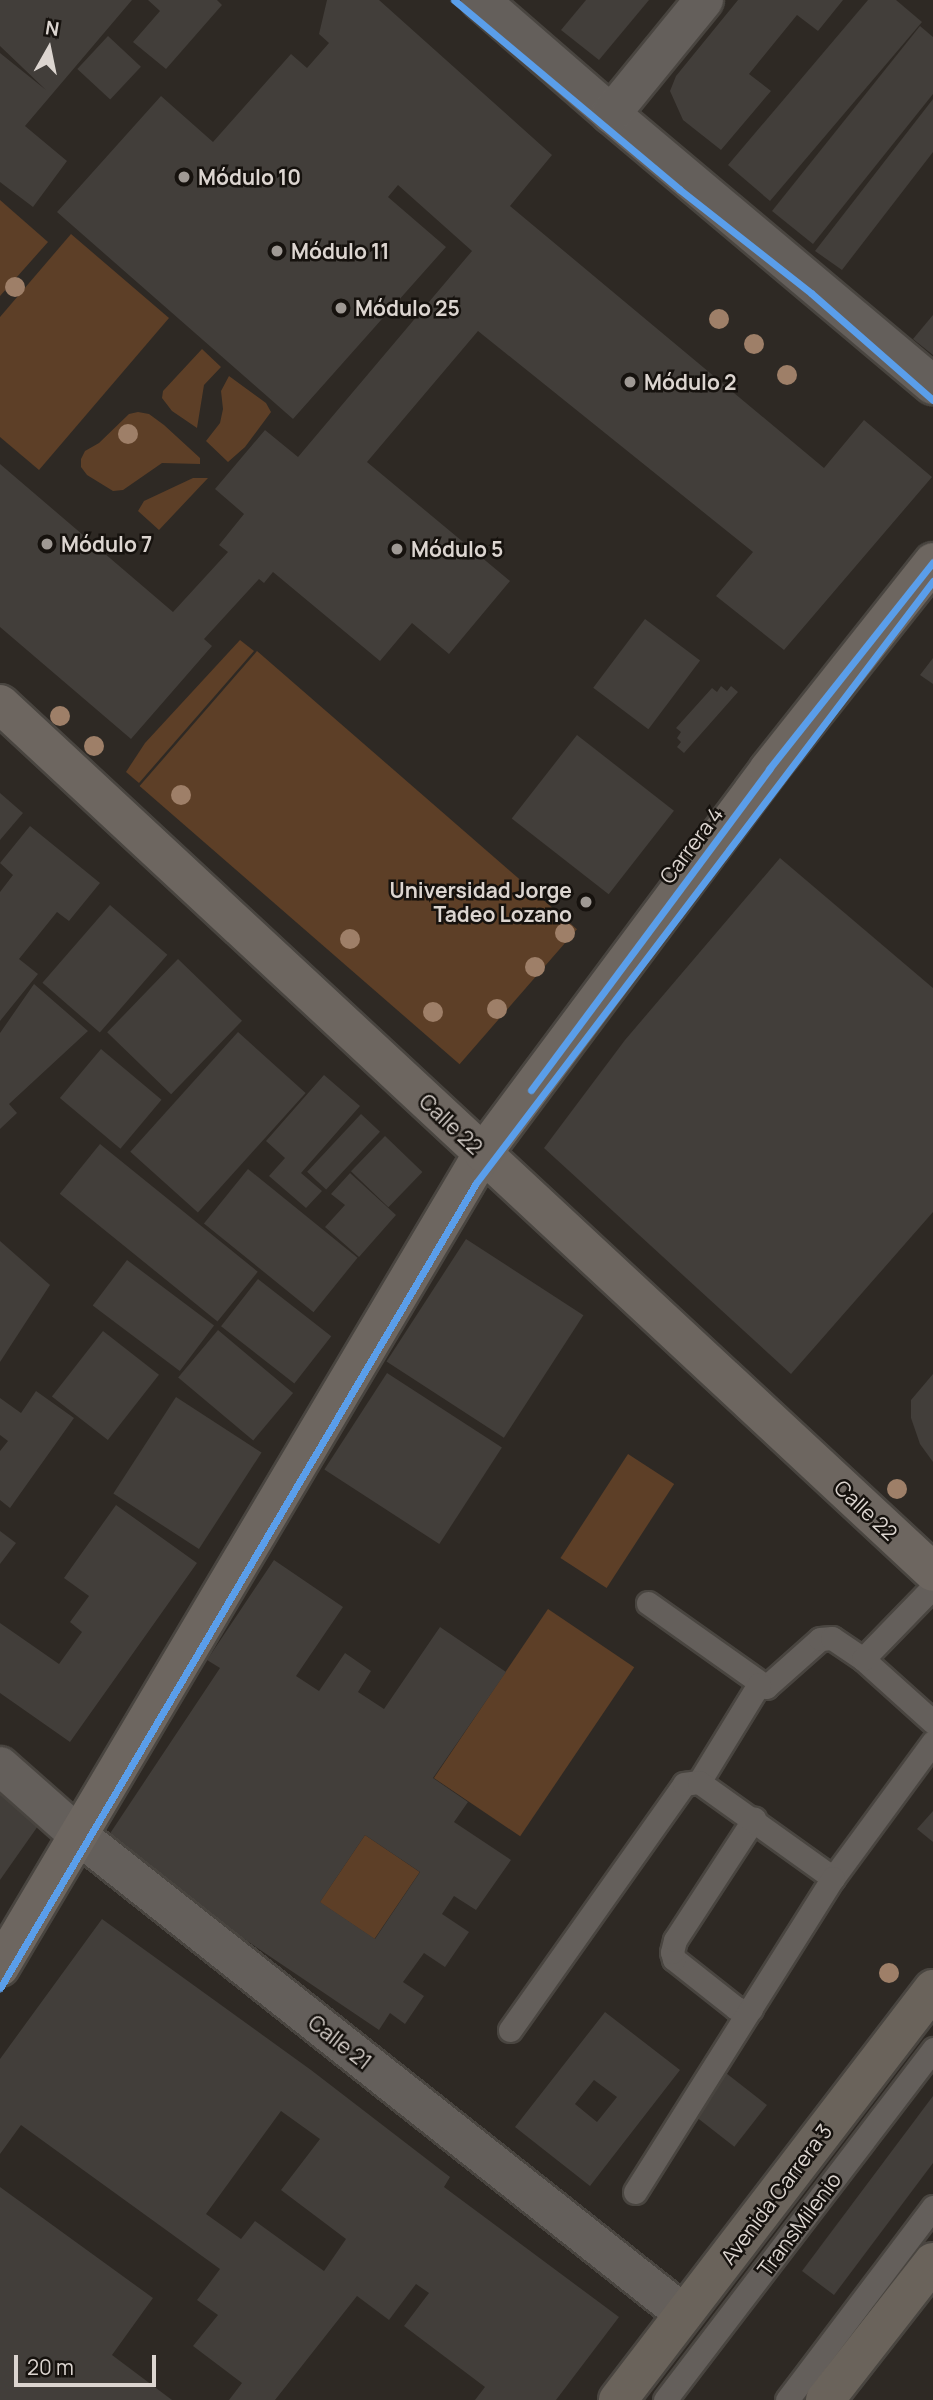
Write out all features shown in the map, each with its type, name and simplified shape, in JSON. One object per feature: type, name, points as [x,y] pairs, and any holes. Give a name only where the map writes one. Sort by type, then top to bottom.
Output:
[{"type":"main road","name":"Avenida Carrera 3","points":[[618,2400],[933,1989]]},
{"type":"main road","points":[[829,2398],[933,2262]]},
{"type":"street","points":[[480,0],[933,385]]},
{"type":"street","points":[[611,114],[704,0]]},
{"type":"street","name":"Carrera 4","points":[[0,1967],[483,1153],[769,769],[933,562]]},
{"type":"street","name":"Calle 22","points":[[0,704],[933,1572]]},
{"type":"street","name":"Calle 21","points":[[0,1766],[78,1835],[684,2314]]},
{"type":"lane","points":[[863,1659],[933,1587]]},
{"type":"lane","points":[[648,1603],[766,1687],[825,1637],[832,1638],[863,1659],[933,1722]]},
{"type":"lane","points":[[699,1782],[759,1684]]},
{"type":"lane","points":[[635,2192],[833,1878],[933,1742]]},
{"type":"lane","points":[[510,2030],[684,1784],[699,1782],[833,1878]]},
{"type":"lane","points":[[751,2008],[744,2011],[736,2008],[674,1959],[672,1952],[675,1940],[754,1819]]},
{"type":"lane","name":"TransMilenio","points":[[665,2400],[933,2049]]},
{"type":"lane","points":[[787,2400],[933,2207]]},
{"type":"shaded area","points":[[0,200],[48,242],[0,296]]},
{"type":"shaded area","points":[[71,234],[169,318],[39,470],[0,437],[0,317]]},
{"type":"shaded area","points":[[202,349],[221,367],[204,385],[197,428],[172,411],[162,398],[163,391]]},
{"type":"shaded area","points":[[229,376],[266,403],[271,412],[245,447],[228,462],[206,441],[220,423],[223,409],[221,391]]},
{"type":"shaded area","points":[[129,414],[149,414],[164,425],[200,458],[200,464],[162,463],[123,490],[113,491],[87,475],[81,467],[81,459],[85,451],[99,443]]},
{"type":"shaded area","points":[[193,478],[208,478],[159,530],[138,511],[144,501]]},
{"type":"shaded area","points":[[240,640],[254,651],[139,783],[126,772],[145,743]]},
{"type":"shaded area","points":[[257,651],[577,929],[460,1064],[140,786]]},
{"type":"shaded area","points":[[628,1454],[674,1484],[607,1588],[560,1558]]},
{"type":"shaded area","points":[[548,1609],[634,1667],[520,1836],[434,1778]]},
{"type":"shaded area","points":[[365,1835],[420,1872],[374,1939],[320,1902]]},
{"type":"building","points":[[0,0],[132,0],[25,126],[67,161],[33,207],[0,182],[0,53],[46,90],[0,46]]},
{"type":"building","points":[[148,0],[217,0],[222,5],[166,69],[133,42],[160,11]]},
{"type":"building","points":[[327,0],[379,0],[552,155],[510,206],[824,468],[864,420],[932,477],[784,650],[716,596],[753,552],[478,331],[367,462],[510,581],[449,654],[412,623],[380,661],[273,572],[264,583],[259,579],[204,639],[212,646],[131,739],[0,627],[0,464],[173,612],[228,552],[219,545],[244,514],[215,489],[265,430],[298,457],[472,251],[398,185],[388,197],[446,247],[293,419],[57,212],[161,96],[213,142],[291,54],[307,68],[329,43],[319,34]]},
{"type":"building","points":[[586,0],[649,0],[599,60],[561,30]]},
{"type":"building","points":[[738,0],[843,0],[818,31],[797,15],[749,74],[771,91],[721,150],[683,120],[670,91],[676,76]]},
{"type":"building","points":[[868,0],[896,0],[922,22],[770,201],[728,165]]},
{"type":"building","points":[[920,26],[933,37],[933,94],[813,244],[772,211]]},
{"type":"building","points":[[108,36],[141,67],[110,100],[77,69]]},
{"type":"building","points":[[933,99],[933,152],[842,270],[815,251]]},
{"type":"building","points":[[933,315],[933,355],[913,339]]},
{"type":"building","points":[[645,619],[700,661],[648,729],[593,688]]},
{"type":"building","points":[[933,658],[933,684],[920,675]]},
{"type":"building","points":[[721,686],[727,691],[731,686],[738,692],[684,753],[677,747],[681,742],[677,738],[681,732],[676,728],[712,688],[717,692]]},
{"type":"building","points":[[577,735],[674,811],[609,894],[512,819]]},
{"type":"building","points":[[0,793],[23,813],[0,840]]},
{"type":"building","points":[[30,826],[100,883],[69,921],[57,912],[19,959],[38,974],[0,1021],[0,892],[13,875],[0,863]]},
{"type":"building","points":[[780,858],[933,988],[933,1212],[791,1374],[544,1148],[625,1040]]},
{"type":"building","points":[[110,905],[167,955],[100,1033],[42,983]]},
{"type":"building","points":[[178,959],[242,1021],[171,1094],[107,1032]]},
{"type":"building","points":[[34,984],[88,1031],[9,1104],[17,1113],[0,1129],[0,1033]]},
{"type":"building","points":[[238,1032],[306,1093],[198,1213],[130,1152]]},
{"type":"building","points":[[101,1049],[162,1100],[120,1149],[60,1098]]},
{"type":"building","points":[[324,1075],[360,1106],[301,1173],[322,1191],[306,1208],[269,1176],[285,1158],[266,1141]]},
{"type":"building","points":[[361,1114],[380,1132],[326,1190],[307,1172]]},
{"type":"building","points":[[385,1136],[422,1172],[388,1207],[351,1171]]},
{"type":"building","points":[[100,1144],[258,1272],[217,1321],[60,1194]]},
{"type":"building","points":[[248,1169],[358,1258],[314,1312],[204,1223]]},
{"type":"building","points":[[350,1173],[396,1215],[359,1257],[325,1227],[345,1205],[331,1194]]},
{"type":"building","points":[[466,1239],[583,1315],[504,1438],[386,1361]]},
{"type":"building","points":[[0,1241],[50,1285],[0,1362]]},
{"type":"building","points":[[127,1260],[214,1326],[180,1371],[93,1306]]},
{"type":"building","points":[[258,1279],[331,1336],[294,1384],[221,1326]]},
{"type":"building","points":[[218,1330],[293,1393],[253,1440],[178,1377]]},
{"type":"building","points":[[103,1331],[159,1375],[108,1440],[52,1396]]},
{"type":"building","points":[[387,1373],[502,1448],[439,1544],[324,1469]]},
{"type":"building","points":[[933,1374],[933,1462],[920,1444],[911,1418],[911,1400]]},
{"type":"building","points":[[36,1391],[74,1418],[10,1508],[0,1500],[0,1451],[8,1441],[0,1435],[0,1398],[21,1413]]},
{"type":"building","points":[[176,1397],[262,1453],[199,1549],[113,1493]]},
{"type":"building","points":[[116,1505],[197,1563],[70,1742],[0,1693],[0,1623],[59,1664],[82,1632],[70,1622],[89,1596],[64,1578]]},
{"type":"building","points":[[0,1531],[16,1543],[0,1564]]},
{"type":"building","points":[[274,1560],[343,1607],[296,1676],[319,1691],[345,1653],[371,1671],[358,1692],[384,1709],[440,1627],[506,1672],[433,1778],[468,1802],[454,1822],[511,1860],[476,1910],[454,1896],[442,1914],[469,1932],[445,1967],[424,1953],[403,1982],[424,1996],[405,2024],[390,2013],[379,2030],[103,1844],[220,1668],[207,1660]],"holes":[[[365,1835],[420,1872],[375,1939],[320,1902]]]},
{"type":"building","points":[[0,1785],[45,1816],[0,1880]]},
{"type":"building","points":[[933,1811],[933,1842],[917,1829]]},
{"type":"building","points":[[102,1919],[311,2070],[450,2177],[444,2187],[619,2317],[556,2400],[475,2400],[485,2387],[404,2326],[429,2293],[416,2284],[389,2320],[357,2296],[275,2400],[229,2400],[242,2383],[193,2346],[218,2315],[197,2300],[220,2269],[21,2125],[0,2154],[0,2059]],"holes":[[[281,2111],[320,2139],[281,2190],[346,2239],[324,2271],[255,2221],[241,2239],[206,2214]]]},
{"type":"building","points":[[605,2012],[680,2070],[590,2186],[515,2127]],"holes":[[[594,2080],[617,2097],[597,2122],[575,2104]]]},
{"type":"building","points":[[726,2073],[767,2105],[734,2147],[693,2115]]},
{"type":"building","points":[[933,2096],[933,2163],[834,2295],[802,2271]]},
{"type":"building","points":[[0,2187],[153,2298],[112,2355],[172,2400],[0,2400]]},
{"type":"cycle path","points":[[454,0],[679,189],[811,293],[933,400]]},
{"type":"cycle path","points":[[531,1090],[769,769],[933,562]]},
{"type":"cycle path","points":[[0,1988],[476,1183],[933,581]]},
{"type":"place","name":"Módulo 10","points":[[184,177]]},
{"type":"place","name":"Módulo 11","points":[[277,251]]},
{"type":"place","name":"Módulo 25","points":[[341,308]]},
{"type":"place","name":"Módulo 2","points":[[630,382]]},
{"type":"place","name":"Módulo 7","points":[[47,544]]},
{"type":"place","name":"Módulo 5","points":[[397,549]]},
{"type":"place","name":"Universidad Jorge Tadeo Lozano","points":[[586,902]]}]
